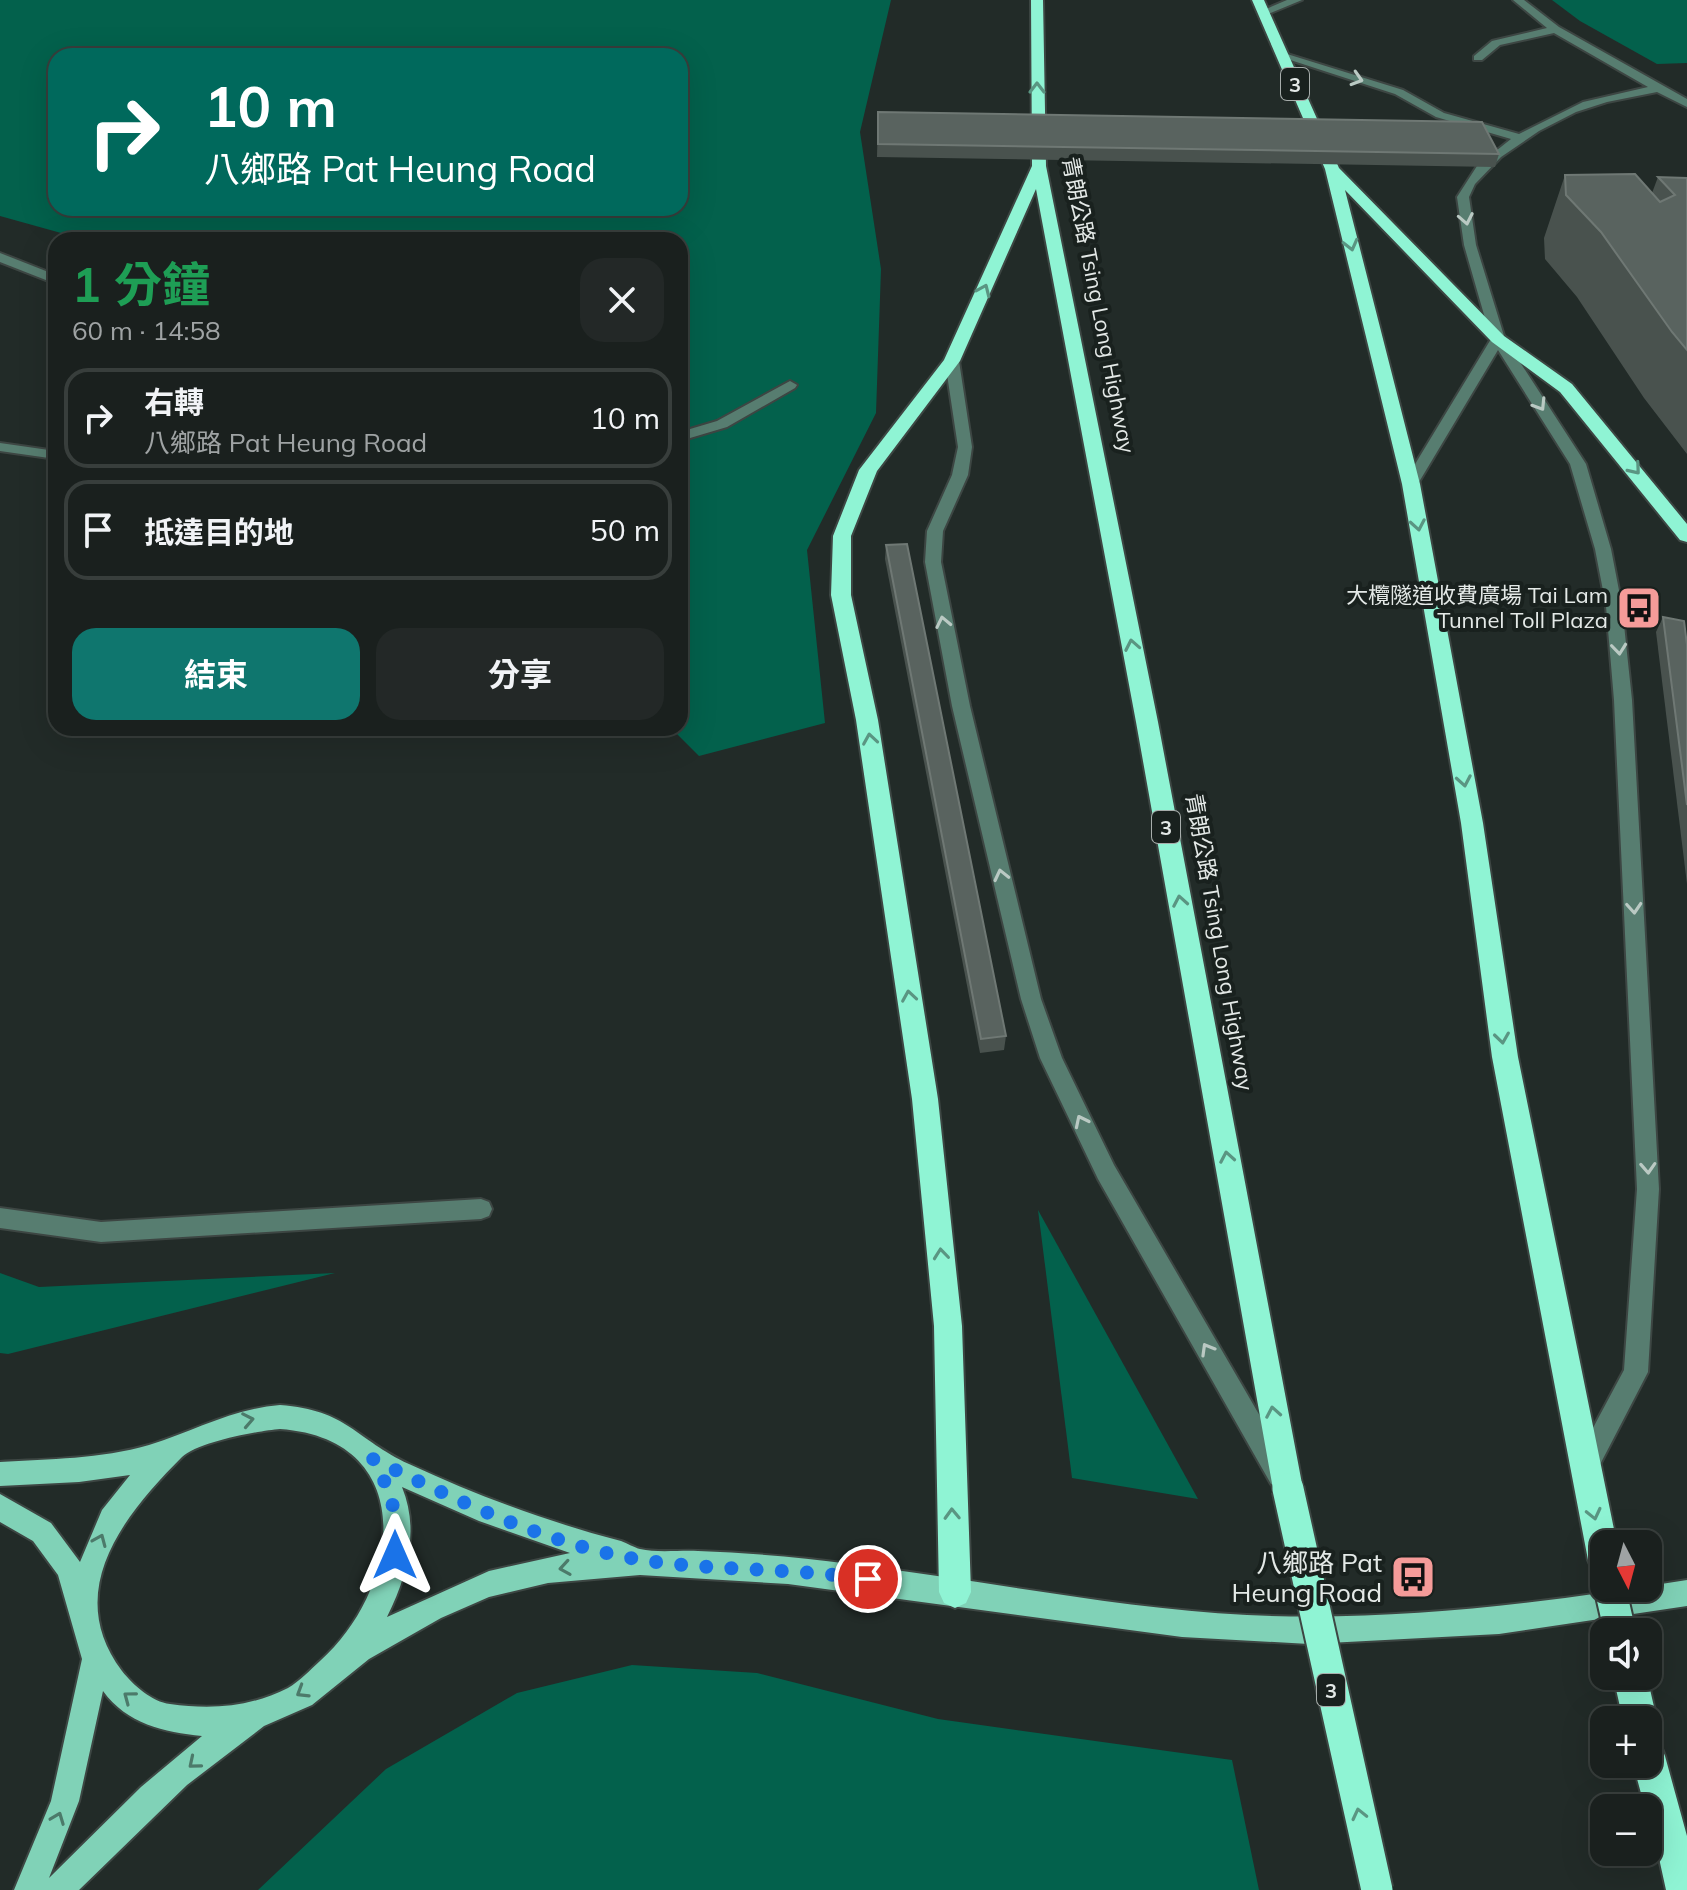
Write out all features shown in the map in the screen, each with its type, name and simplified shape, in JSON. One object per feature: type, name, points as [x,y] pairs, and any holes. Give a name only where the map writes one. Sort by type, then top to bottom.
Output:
[{"type":"highway","name":"青朗公路 Tsing Long Highway","points":[[1036,0],[1039,166],[1150,738],[1288,1489],[1377,1890]]},
{"type":"highway","name":"3","points":[[1261,6],[1332,169],[1411,484],[1472,823],[1505,1057],[1597,1530]]},
{"type":"highway","points":[[955,1592],[948,1326],[925,1099],[867,720],[841,595],[842,536],[868,470],[952,361],[1039,166]]},
{"type":"highway","points":[[1332,169],[1498,339],[1566,388],[1687,536]]},
{"type":"highway","points":[[1654,1778],[1684,1890]]},
{"type":"main road","points":[[84,1616],[88,1569],[108,1522],[137,1482],[177,1449],[220,1426],[266,1417],[309,1420],[345,1434],[373,1459],[512,1521],[566,1541],[642,1560]]},
{"type":"main road","points":[[0,1474],[70,1471],[126,1463],[177,1449]]},
{"type":"main road","points":[[343,1661],[373,1621],[392,1577],[398,1533],[396,1519],[391,1492],[373,1459]]},
{"type":"main road","points":[[0,1507],[42,1532],[69,1568],[96,1659],[122,1694],[160,1717],[207,1723],[255,1715],[302,1694],[343,1661],[440,1604],[492,1583],[562,1568],[642,1560],[809,1570],[1186,1624],[1353,1630],[1422,1628],[1581,1611],[1687,1593]]},
{"type":"main road","points":[[29,1890],[65,1801],[96,1659]]},
{"type":"main road","points":[[58,1890],[139,1811],[255,1715]]},
{"type":"street","points":[[1261,6],[1297,0]]},
{"type":"street","points":[[1518,0],[1555,29],[1687,104]]},
{"type":"street","points":[[1478,58],[1496,43],[1555,29]]},
{"type":"street","points":[[1283,56],[1399,92],[1440,115],[1520,138]]},
{"type":"street","points":[[1584,1469],[1636,1372],[1648,1189],[1623,700],[1611,592],[1578,464],[1498,339],[1462,199],[1477,172],[1520,138],[1586,104],[1658,88]]},
{"type":"street","points":[[0,257],[48,277]]},
{"type":"street","points":[[1411,484],[1498,339]]},
{"type":"street","points":[[952,361],[965,447],[960,475],[935,531],[933,562],[958,691],[1031,999],[1051,1058],[1106,1172],[1288,1489]]},
{"type":"street","points":[[688,435],[722,424],[790,385]]},
{"type":"street","points":[[0,447],[48,454]]},
{"type":"street","points":[[0,1218],[101,1232],[481,1209]]},
{"type":"green space","points":[[0,0],[891,0],[860,132],[881,269],[876,413],[807,550],[825,723],[699,756],[679,736],[688,736],[688,232],[57,232],[0,216]]},
{"type":"green space","points":[[1552,0],[1687,0],[1687,63],[1657,64],[1580,21]]},
{"type":"green space","points":[[1038,1210],[1198,1499],[1072,1478]]},
{"type":"green space","points":[[0,1273],[39,1287],[335,1273],[8,1354],[0,1353]]},
{"type":"green space","points":[[632,1665],[757,1673],[938,1719],[1232,1760],[1259,1890],[258,1890],[386,1769],[517,1693]]},
{"type":"building","points":[[878,112],[1482,122],[1499,154],[878,144]]},
{"type":"building","points":[[1635,174],[1660,202],[1675,195],[1658,177],[1687,178],[1687,350],[1601,232],[1566,195],[1565,175]]},
{"type":"building","points":[[907,544],[1006,1036],[981,1039],[886,545]]},
{"type":"building","points":[[1663,617],[1684,621],[1687,645],[1687,805]]},
{"type":"place","name":"大欖隧道收費廣場 Tai Lam Tunnel Toll Plaza","points":[[1639,608]]},
{"type":"place","name":"八鄉路 Pat Heung Road","points":[[1413,1577]]},
{"type":"route","points":[[395,1555],[398,1533],[391,1492],[373,1459],[499,1516],[566,1541],[642,1560],[809,1570],[868,1579]]}]
